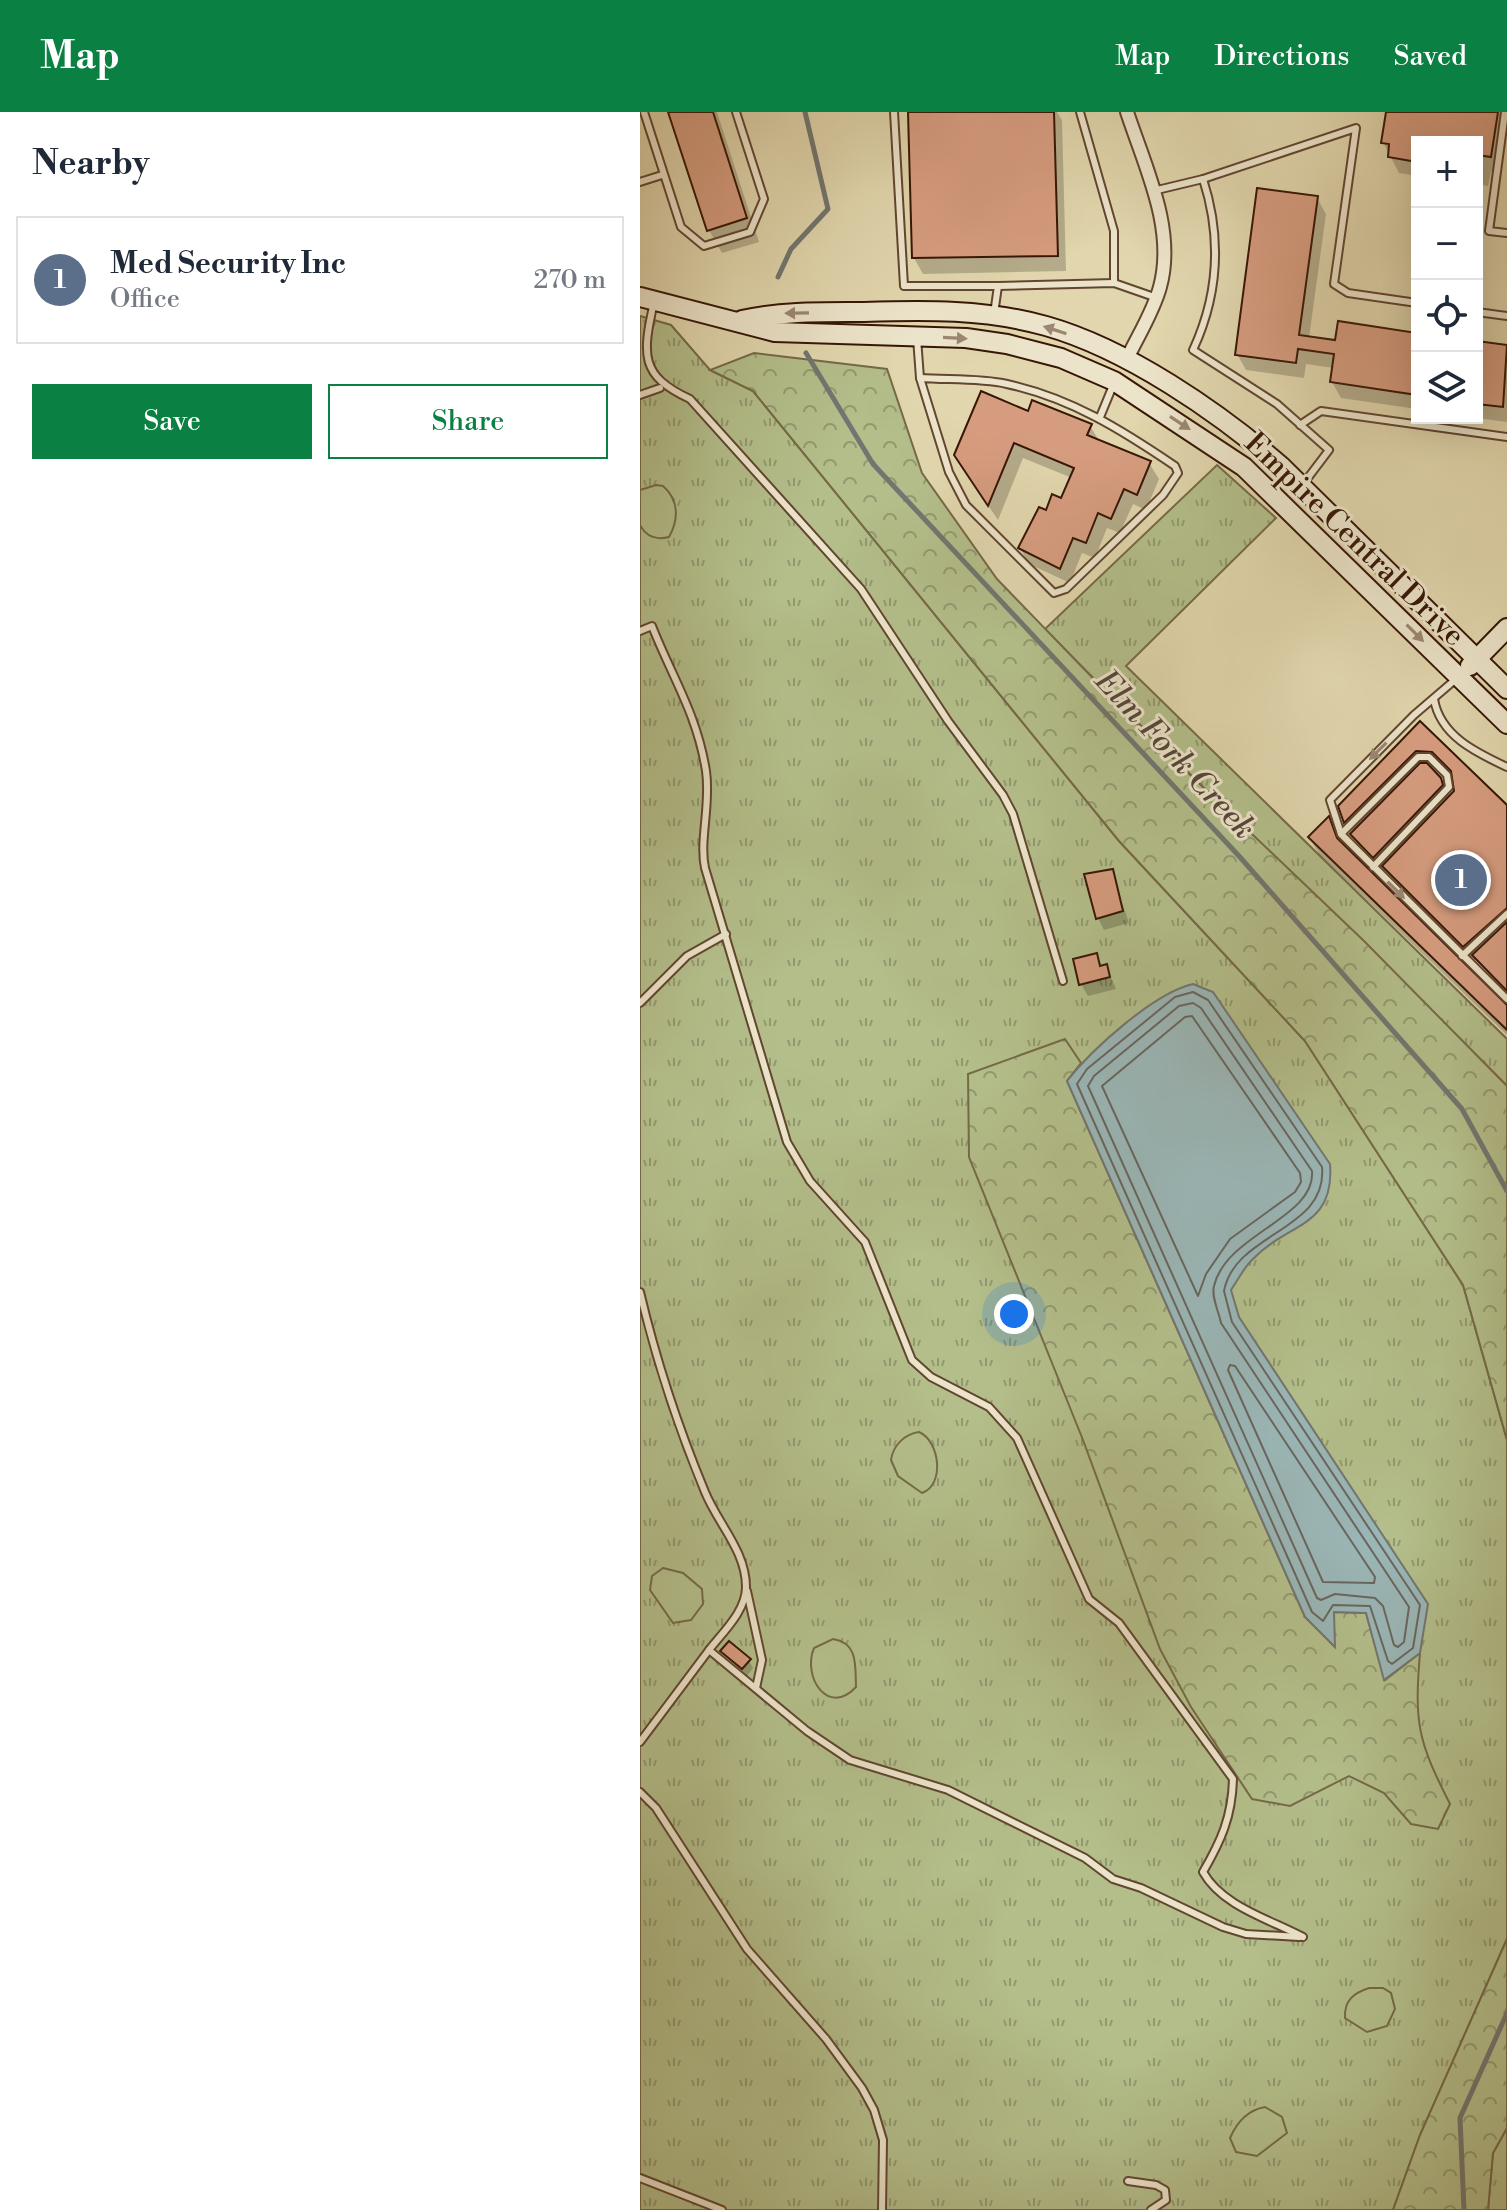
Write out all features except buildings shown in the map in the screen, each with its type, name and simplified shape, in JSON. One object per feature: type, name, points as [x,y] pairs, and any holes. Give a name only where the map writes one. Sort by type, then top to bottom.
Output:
[{"type":"street","points":[[1114,381],[1157,298],[1165,255],[1162,224],[1127,112]]},
{"type":"street","name":"Empire Central Drive","points":[[647,300],[739,320],[775,332],[966,338],[1038,350],[1114,381],[1244,467],[1507,724]]},
{"type":"street","name":"Empire Central Drive","points":[[739,320],[770,314],[922,310],[994,316],[1047,327],[1126,361],[1245,435],[1507,689]]},
{"type":"street","points":[[1459,676],[1507,628]]},
{"type":"lane","points":[[644,112],[681,227],[704,246],[750,232],[764,199],[736,112]]},
{"type":"lane","points":[[894,112],[904,286],[1114,283],[1157,298]]},
{"type":"lane","points":[[1080,112],[1114,231],[1114,283]]},
{"type":"lane","points":[[1505,112],[1489,231],[1507,233]]},
{"type":"lane","points":[[1152,191],[1203,179],[1356,128],[1334,284],[1348,293],[1411,302]]},
{"type":"lane","points":[[640,182],[662,175]]},
{"type":"lane","points":[[1203,179],[1212,208],[1216,282],[1208,318],[1193,350],[1277,404],[1329,450],[1301,486]]},
{"type":"lane","points":[[994,316],[998,286]]},
{"type":"lane","points":[[647,300],[643,349],[645,363],[660,388],[690,399],[837,559],[1003,795],[1013,814],[1063,981]]},
{"type":"lane","points":[[1483,313],[1507,316]]},
{"type":"lane","points":[[917,336],[920,378],[949,472],[966,505],[1054,593],[1066,589],[1163,495],[1178,473],[1175,466],[1100,417],[1052,396],[1004,383],[920,378]]},
{"type":"lane","points":[[1100,417],[1114,381]]},
{"type":"lane","points":[[640,395],[660,388]]},
{"type":"lane","points":[[1300,425],[1321,411],[1507,437]]},
{"type":"lane","points":[[640,631],[652,626],[688,702],[708,791],[702,853],[787,1142],[810,1181],[865,1242],[912,1360],[931,1377],[963,1391],[1004,1421],[1017,1438],[1089,1599],[1119,1623],[1233,1779],[1233,1806],[1222,1842],[1203,1872],[1207,1879],[1229,1900],[1303,1937],[1246,1934],[1223,1927],[1141,1888],[1113,1879],[1085,1858],[948,1790],[850,1760],[807,1731],[709,1650]]},
{"type":"lane","points":[[1459,676],[1330,800],[1341,834],[1507,999]]},
{"type":"lane","points":[[1434,699],[1439,716],[1462,742],[1507,767]]},
{"type":"lane","points":[[1341,834],[1418,757],[1429,757],[1447,775],[1449,787],[1373,867]]},
{"type":"lane","points":[[1462,956],[1507,914]]},
{"type":"lane","points":[[640,1003],[687,956],[726,934]]},
{"type":"lane","points":[[640,1292],[669,1397],[710,1504],[738,1549],[762,1660],[756,1688]]},
{"type":"lane","points":[[640,1742],[741,1609],[746,1588]]},
{"type":"lane","points":[[640,1792],[656,1808],[747,1949],[826,2039],[862,2088],[874,2110],[883,2140],[882,2210]]},
{"type":"lane","points":[[640,2178],[722,2210]]},
{"type":"lane","points":[[1128,2181],[1156,2185],[1165,2190],[1166,2200],[1151,2210]]},
{"type":"green space","points":[[640,316],[671,325],[710,370],[753,391],[1119,841],[1305,1041],[1463,1285],[1507,1440],[1507,1939],[1420,2135],[1393,2210],[640,2210]]},
{"type":"green space","points":[[754,353],[887,369],[922,473],[997,579],[1142,729],[1364,941],[1507,1086],[1507,1440],[1463,1285],[1305,1041],[1119,841],[753,391],[710,370]]},
{"type":"green space","points":[[1217,465],[1276,518],[1126,666],[1507,1039],[1507,1086],[1045,629]]},
{"type":"green space","points":[[656,485],[668,491],[675,504],[675,523],[669,537],[652,537],[640,525],[640,490]]},
{"type":"green space","points":[[1065,1039],[1081,1063],[1067,1081],[1305,1617],[1334,1646],[1334,1612],[1366,1613],[1385,1680],[1420,1653],[1418,1715],[1421,1732],[1431,1764],[1450,1804],[1438,1829],[1411,1824],[1384,1793],[1349,1776],[1290,1806],[1252,1799],[1191,1707],[1160,1649],[1083,1440],[969,1157],[968,1074]]},
{"type":"green space","points":[[919,1432],[932,1444],[937,1463],[934,1481],[922,1493],[898,1476],[891,1460],[900,1441]]},
{"type":"green space","points":[[663,1568],[683,1573],[702,1589],[703,1604],[691,1620],[673,1623],[650,1590],[652,1576]]},
{"type":"green space","points":[[833,1639],[847,1645],[854,1657],[856,1672],[856,1687],[836,1698],[820,1690],[811,1659],[814,1648]]},
{"type":"green space","points":[[1507,1939],[1507,2128],[1493,2153],[1488,2210],[1393,2210],[1420,2135]]},
{"type":"green space","points":[[1369,1988],[1383,1988],[1391,1993],[1395,2009],[1387,2026],[1367,2032],[1345,2018],[1345,2012],[1351,1998]]},
{"type":"green space","points":[[1265,2107],[1282,2117],[1287,2133],[1257,2156],[1236,2152],[1230,2138],[1236,2127],[1248,2114]]},
{"type":"green space","points":[[1507,2128],[1507,2210],[1488,2210],[1493,2153]]},
{"type":"water","points":[[1193,984],[1213,992],[1330,1164],[1330,1185],[1325,1201],[1317,1212],[1253,1259],[1231,1290],[1239,1317],[1428,1604],[1420,1653],[1384,1680],[1366,1613],[1334,1612],[1335,1647],[1305,1617],[1067,1081],[1092,1054],[1143,1010],[1177,989]]},
{"type":"waterway","name":"Elm Fork Creek","points":[[778,277],[791,249],[828,209],[805,112]]},
{"type":"waterway","name":"Elm Fork Creek","points":[[806,353],[873,464],[1239,856],[1462,1109],[1507,1191]]},
{"type":"waterway","name":"Elm Fork Creek","points":[[1464,2210],[1460,2118],[1507,2013]]},
{"type":"place","name":"Med Security Inc","points":[[1461,880]]}]
